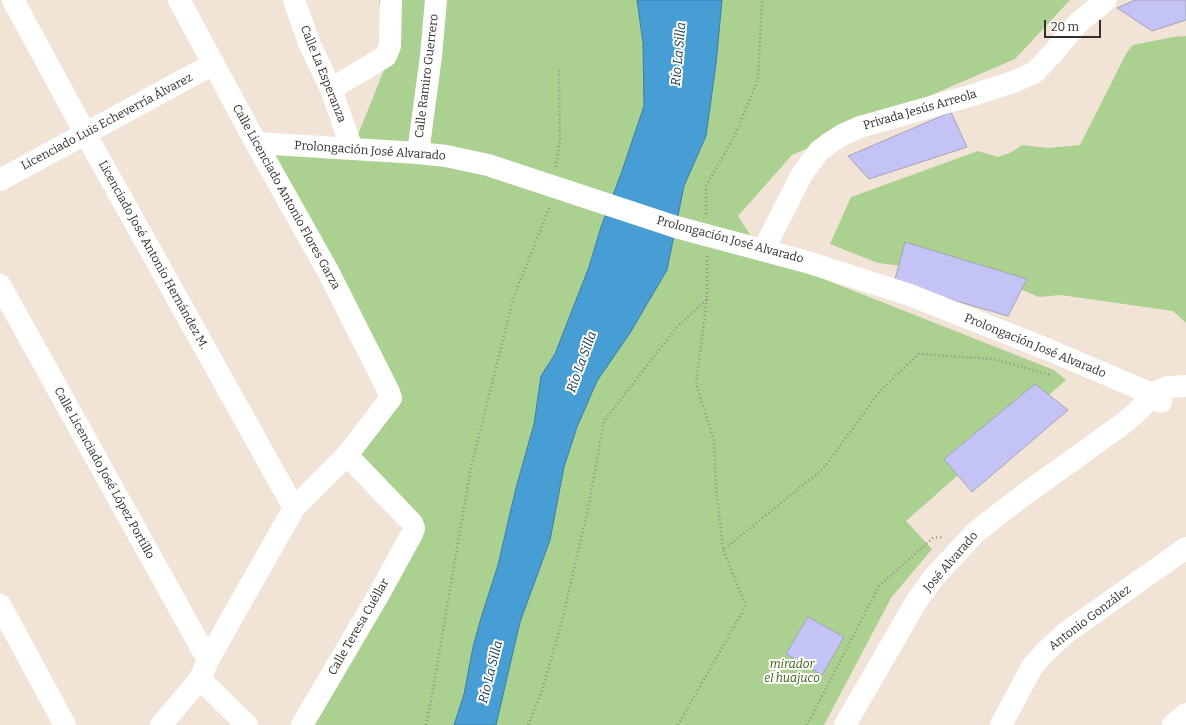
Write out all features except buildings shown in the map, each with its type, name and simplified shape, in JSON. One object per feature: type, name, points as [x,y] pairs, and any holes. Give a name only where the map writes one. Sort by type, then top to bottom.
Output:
[{"type":"street","name":"Licenciado José Antonio Hernández M.","points":[[14,0],[85,134],[294,508]]},
{"type":"street","name":"Calle Licenciado Antonio Flores Garza","points":[[179,0],[328,273],[390,395],[389,401],[347,455]]},
{"type":"street","name":"Calle La Esperanza","points":[[294,0],[310,44],[331,88],[352,149]]},
{"type":"street","points":[[331,88],[386,56],[390,46],[391,0]]},
{"type":"street","name":"Calle Ramiro Guerrero","points":[[418,153],[431,56],[436,0]]},
{"type":"street","name":"Privada Jesús Arreola","points":[[764,249],[802,174],[819,151],[831,142],[860,127],[991,90],[1035,72],[1077,24],[1106,0]]},
{"type":"street","name":"Licenciado Luis Echeverría Álvarez","points":[[0,180],[213,64]]},
{"type":"street","name":"Prolongación José Alvarado","points":[[256,143],[418,153],[446,156],[488,165],[676,227],[764,249],[910,295],[1049,350],[1151,402],[1186,400]]},
{"type":"street","name":"Calle Licenciado José López Portillo","points":[[0,285],[204,669],[247,725]]},
{"type":"street","points":[[1151,402],[1168,388],[1186,386]]},
{"type":"street","name":"José Alvarado","points":[[845,725],[916,602],[934,577],[976,532],[1021,497],[1151,402]]},
{"type":"street","points":[[161,725],[204,669],[294,508],[347,455]]},
{"type":"street","name":"Calle Teresa Cuéllar","points":[[302,725],[379,594],[414,528],[412,523],[347,455]]},
{"type":"street","name":"Antonio González","points":[[1001,725],[1032,667],[1046,651],[1067,632],[1186,548]]},
{"type":"street","points":[[0,605],[65,725]]},
{"type":"street","points":[[1173,725],[1186,714]]},
{"type":"path","points":[[706,219],[706,186],[732,139],[758,80],[762,0]]},
{"type":"path","points":[[556,168],[560,140],[559,69]]},
{"type":"path","points":[[426,725],[471,467],[514,296],[550,204]]},
{"type":"path","points":[[678,725],[746,606],[723,550],[716,488],[714,440],[696,384],[707,299],[706,250]]},
{"type":"path","points":[[528,725],[542,691],[562,621],[588,509],[604,421],[677,327],[707,299]]},
{"type":"path","points":[[723,550],[823,469],[881,390],[919,354],[993,359],[1052,375]]},
{"type":"path","points":[[807,725],[880,586],[933,538],[976,532]]},
{"type":"green space","name":"mirador el huajuco","points":[[379,0],[1070,0],[1015,59],[792,155],[738,216],[763,255],[1054,370],[1066,380],[906,521],[932,549],[891,598],[824,725],[300,725],[409,538],[349,461],[389,396],[256,143],[351,152],[388,60]]},
{"type":"green space","points":[[1186,36],[1186,323],[1173,311],[1061,295],[1039,297],[992,277],[878,263],[830,244],[851,197],[978,151],[998,157],[1012,152],[1022,145],[1048,148],[1080,145],[1127,52],[1133,45]]},
{"type":"water","name":"Río La Silla","points":[[637,0],[722,0],[716,64],[706,136],[684,186],[667,270],[630,333],[597,381],[577,427],[564,467],[550,540],[520,622],[496,725],[454,725],[464,694],[473,647],[498,565],[516,488],[534,424],[541,376],[555,354],[589,267],[601,227],[644,106],[643,43]]}]
